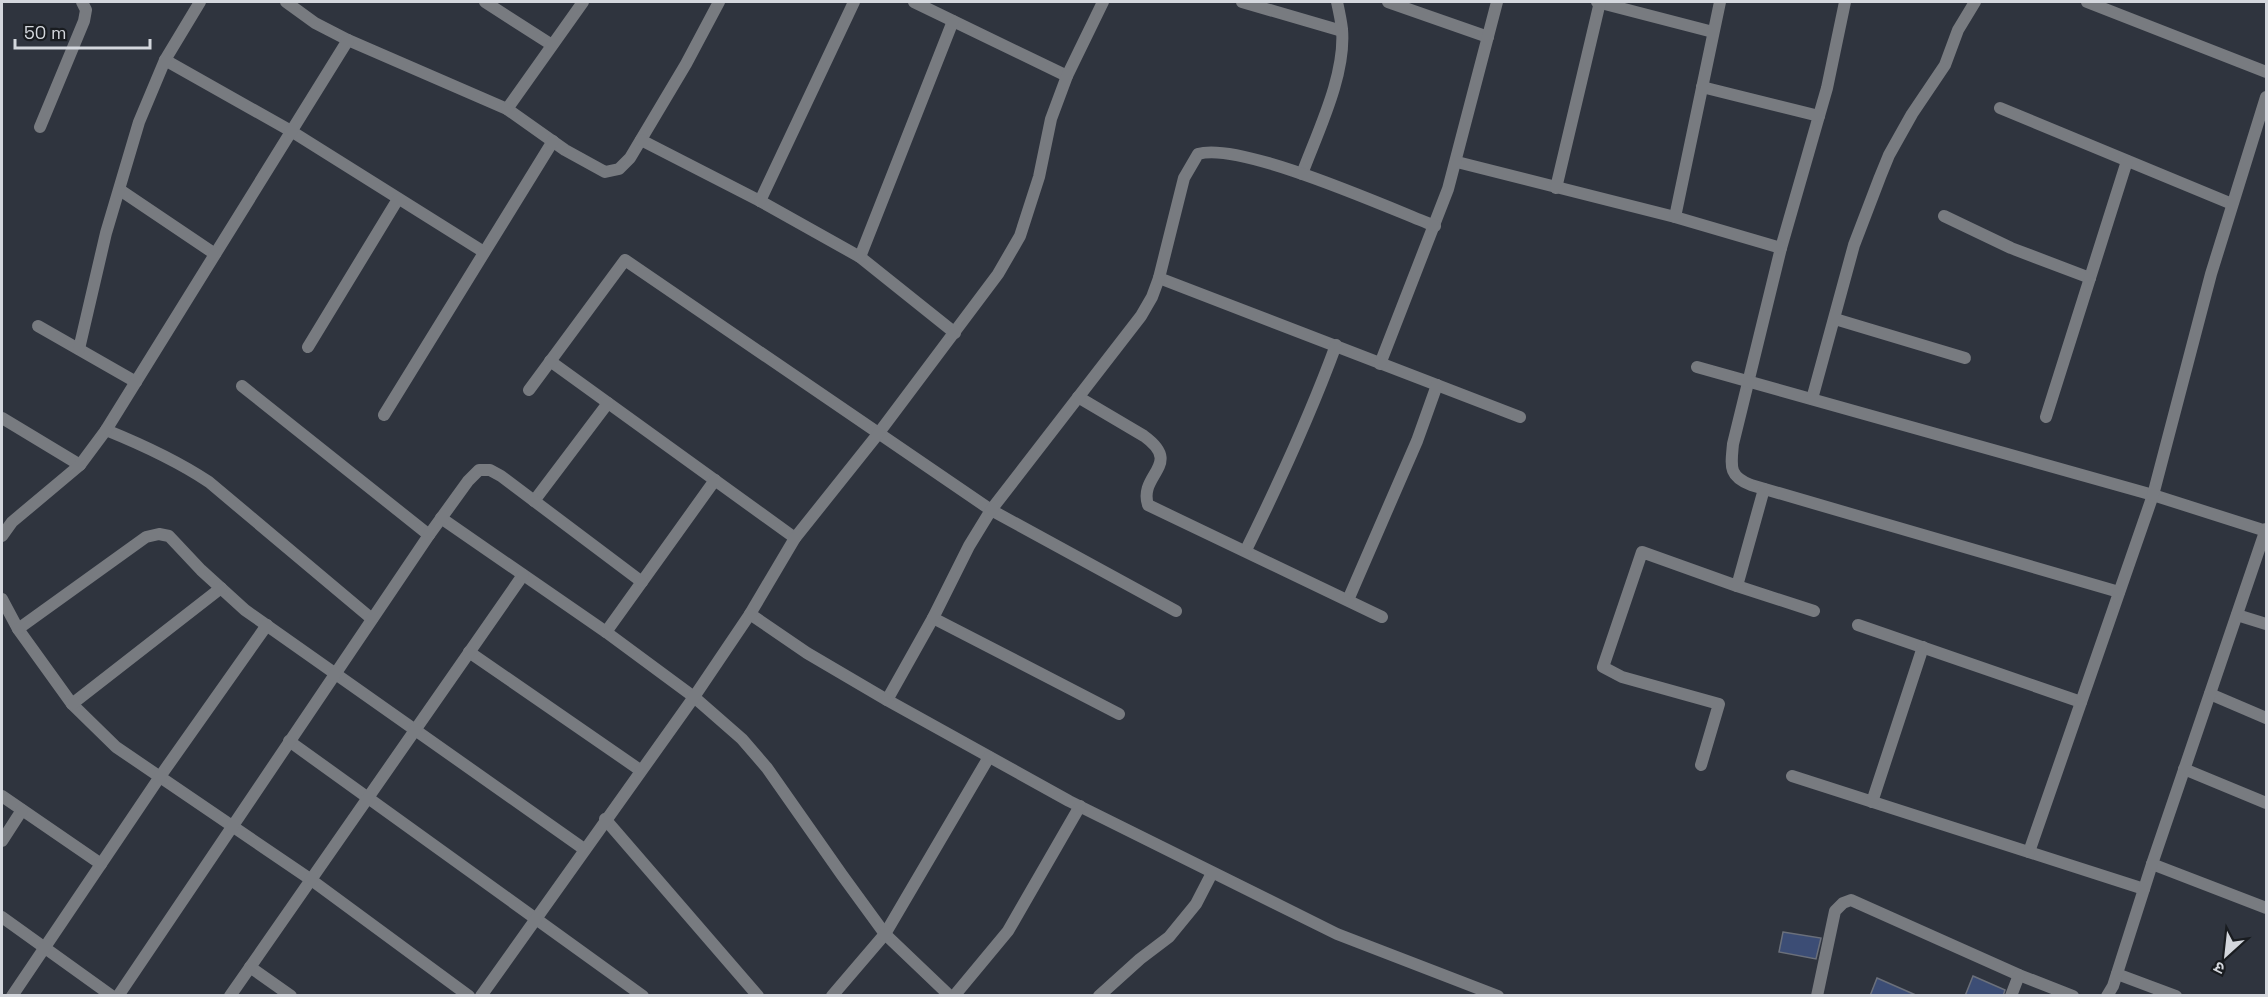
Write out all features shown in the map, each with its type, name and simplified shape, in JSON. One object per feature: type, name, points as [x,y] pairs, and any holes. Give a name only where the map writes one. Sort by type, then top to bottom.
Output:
[{"type":"street","points":[[40,127],[84,21],[86,10],[82,2]]},
{"type":"street","points":[[79,349],[106,233],[139,122],[165,60],[200,2]]},
{"type":"street","points":[[286,2],[315,23],[348,40],[507,109],[574,155],[605,172],[619,169],[630,158],[686,64],[719,2]]},
{"type":"street","points":[[485,2],[552,45]]},
{"type":"street","points":[[507,109],[583,2]]},
{"type":"street","points":[[760,201],[854,2]]},
{"type":"street","points":[[914,2],[1067,76]]},
{"type":"street","points":[[481,996],[535,917],[694,697],[750,614],[795,538],[878,434],[998,274],[1020,236],[1039,177],[1051,119],[1067,76],[1103,2]]},
{"type":"street","points":[[1242,2],[1342,31]]},
{"type":"street","points":[[1302,174],[1335,82],[1342,31],[1337,2]]},
{"type":"street","points":[[1388,2],[1488,37]]},
{"type":"street","points":[[1380,364],[1435,226],[1457,162],[1497,2]]},
{"type":"street","points":[[1556,188],[1599,2],[1713,32]]},
{"type":"street","points":[[1675,217],[1720,2]]},
{"type":"street","points":[[1845,2],[1819,116],[1781,248],[1733,444],[1731,465],[1733,474],[1740,481],[1764,489],[2119,592]]},
{"type":"street","points":[[1812,399],[1854,245],[1889,156],[1912,114],[1945,65],[1958,30],[1975,2]]},
{"type":"street","points":[[2087,2],[2266,72]]},
{"type":"street","points":[[860,257],[953,21]]},
{"type":"street","points":[[2,536],[12,522],[80,465],[106,430],[348,40]]},
{"type":"street","points":[[165,60],[291,131],[484,252]]},
{"type":"street","points":[[1702,87],[1819,116]]},
{"type":"street","points":[[2029,852],[2152,495],[2211,273],[2266,97]]},
{"type":"street","points":[[2000,108],[2232,204]]},
{"type":"street","points":[[641,140],[760,201],[860,257],[955,333]]},
{"type":"street","points":[[384,415],[553,141]]},
{"type":"street","points":[[887,700],[933,618],[969,546],[991,510],[1141,316],[1152,297],[1159,278],[1184,178],[1198,154],[1208,151],[1223,152],[1302,174],[1435,226]]},
{"type":"street","points":[[2046,417],[2127,161]]},
{"type":"street","points":[[1457,162],[1675,217],[1781,248]]},
{"type":"street","points":[[120,190],[214,254]]},
{"type":"street","points":[[308,347],[398,199]]},
{"type":"street","points":[[1944,216],[2011,248],[2090,278]]},
{"type":"street","points":[[529,390],[625,260],[991,510],[1176,611]]},
{"type":"street","points":[[1159,278],[1520,417]]},
{"type":"street","points":[[1834,319],[1965,358]]},
{"type":"street","points":[[38,326],[136,382]]},
{"type":"street","points":[[1246,550],[1294,450],[1336,345]]},
{"type":"street","points":[[550,361],[795,538]]},
{"type":"street","points":[[1697,367],[2152,495],[2266,530],[2152,864],[2117,974],[2107,996]]},
{"type":"street","points":[[1348,600],[1417,441],[1437,385]]},
{"type":"street","points":[[242,386],[429,535]]},
{"type":"street","points":[[1078,397],[1144,436],[1161,453],[1161,462],[1146,491],[1148,504],[1382,617]]},
{"type":"street","points":[[534,501],[608,403]]},
{"type":"street","points":[[2,418],[80,465]]},
{"type":"street","points":[[106,430],[182,464],[209,482],[372,619]]},
{"type":"street","points":[[118,996],[429,535],[479,470],[490,470],[501,476],[642,582]]},
{"type":"street","points":[[606,632],[715,480]]},
{"type":"street","points":[[1737,586],[1764,489]]},
{"type":"street","points":[[441,518],[606,632],[694,697],[742,739],[767,768],[885,934],[952,996],[1008,931],[1080,806]]},
{"type":"street","points":[[18,629],[146,537],[159,534],[169,536],[220,588],[267,625],[584,849]]},
{"type":"street","points":[[1701,765],[1719,704],[1622,677],[1602,667],[1642,552],[1814,611]]},
{"type":"street","points":[[230,996],[523,575]]},
{"type":"street","points":[[72,704],[220,588]]},
{"type":"street","points":[[2,599],[18,629],[72,704],[116,747],[310,879],[469,996]]},
{"type":"street","points":[[750,614],[807,653],[887,700],[1080,806],[1337,934],[1498,996]]},
{"type":"street","points":[[2237,615],[2266,624]]},
{"type":"street","points":[[933,618],[1119,714]]},
{"type":"street","points":[[12,996],[159,778],[267,625]]},
{"type":"street","points":[[1858,625],[2081,702]]},
{"type":"street","points":[[1872,802],[1923,647]]},
{"type":"street","points":[[469,652],[640,770]]},
{"type":"street","points":[[2210,694],[2266,718]]},
{"type":"street","points":[[289,741],[643,996]]},
{"type":"street","points":[[832,996],[885,934],[989,756]]},
{"type":"street","points":[[2184,769],[2266,803]]},
{"type":"street","points":[[1792,776],[2144,889]]},
{"type":"street","points":[[2,796],[101,864]]},
{"type":"street","points":[[2,841],[22,810]]},
{"type":"street","points":[[605,819],[758,996]]},
{"type":"street","points":[[2152,864],[2266,908]]},
{"type":"street","points":[[1099,996],[1140,959],[1169,938],[1196,904],[1212,873]]},
{"type":"street","points":[[1817,996],[1835,911],[1843,903],[1851,900],[2019,975],[2073,996]]},
{"type":"street","points":[[2,917],[112,996]]},
{"type":"street","points":[[250,967],[291,996]]},
{"type":"street","points":[[2117,974],[2176,996]]},
{"type":"street","points":[[2011,996],[2019,975]]},
{"type":"building","points":[[1783,932],[1821,938],[1816,959],[1779,952]]},
{"type":"building","points":[[1973,976],[2005,990],[2003,996],[1965,996]]},
{"type":"building","points":[[1877,978],[1918,996],[1870,996]]}]
